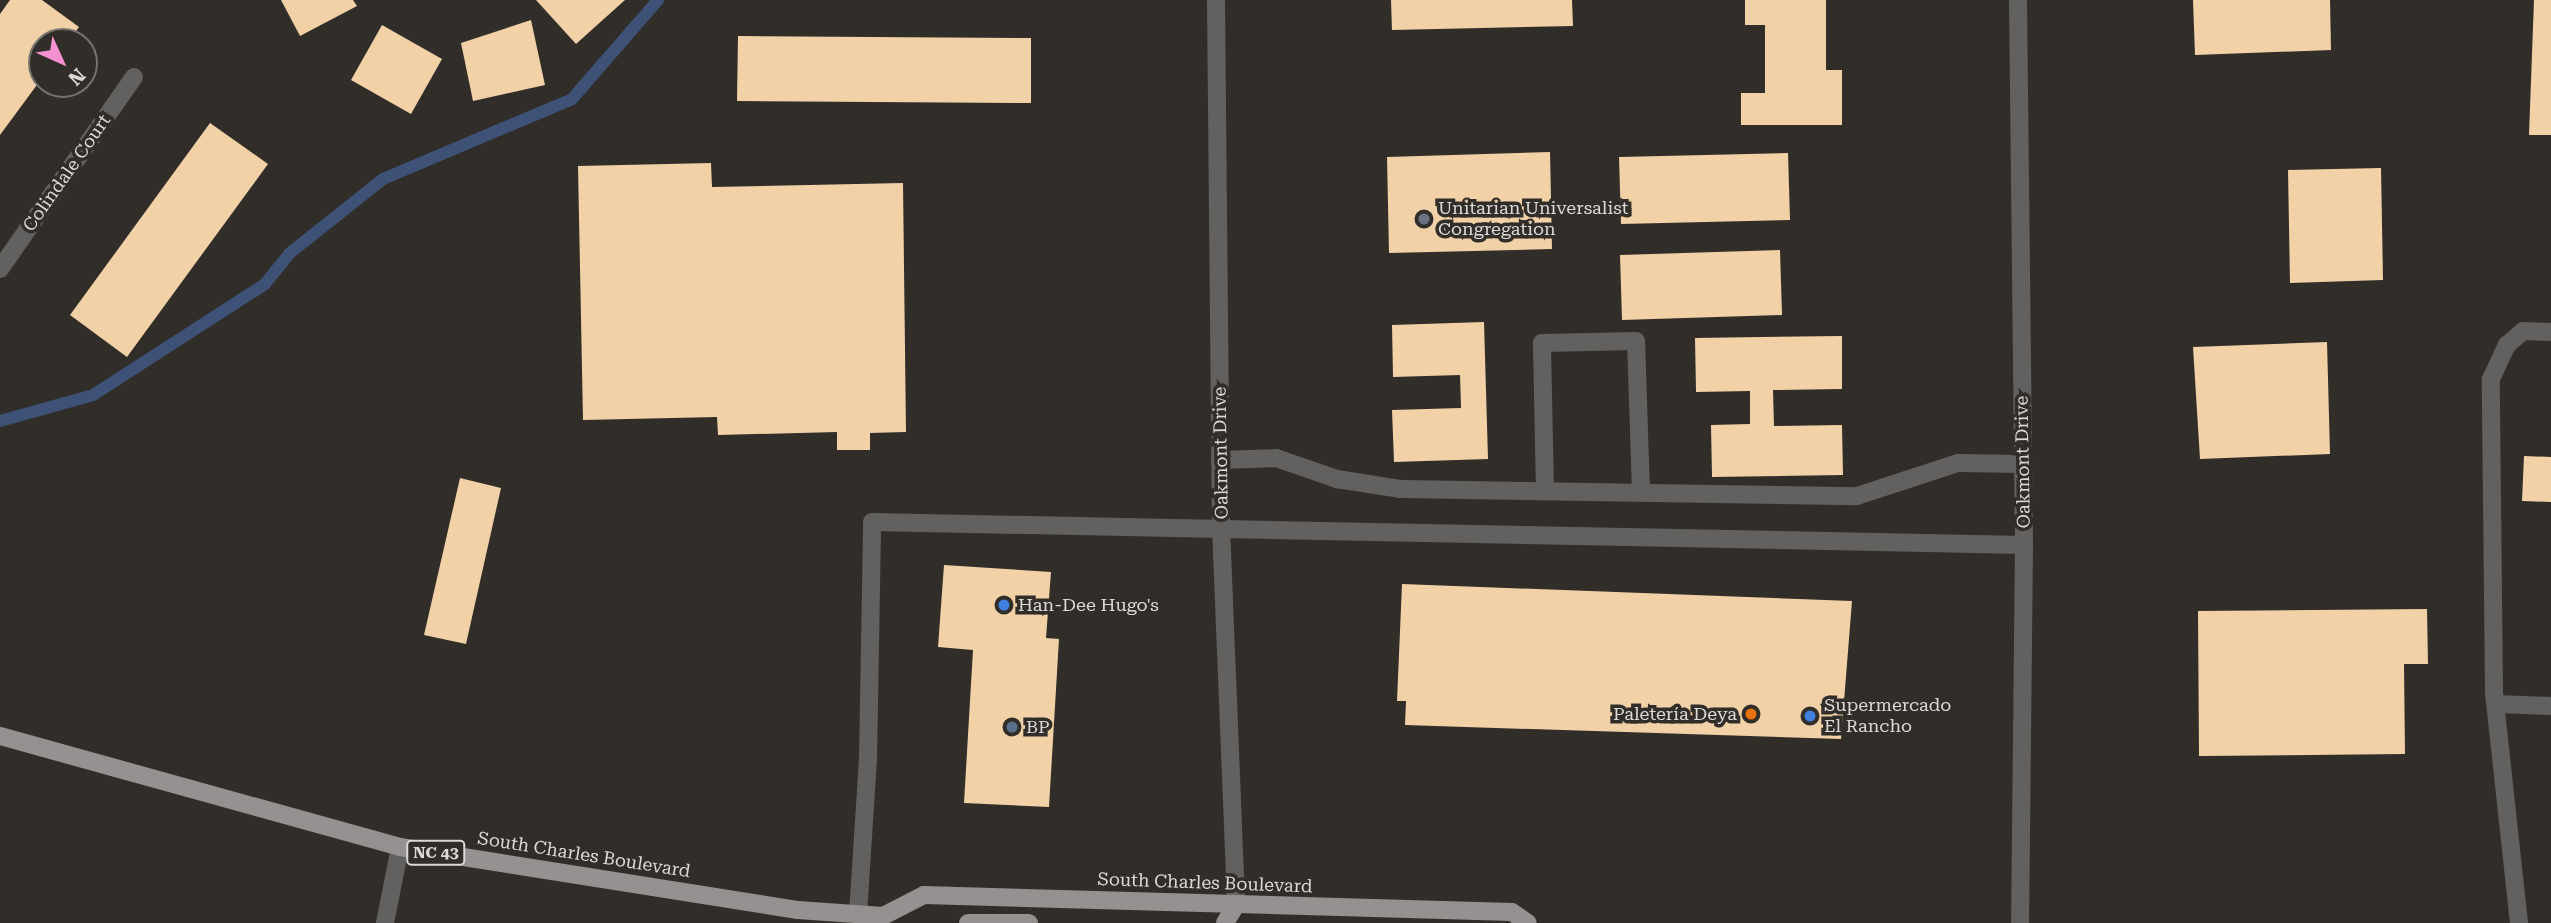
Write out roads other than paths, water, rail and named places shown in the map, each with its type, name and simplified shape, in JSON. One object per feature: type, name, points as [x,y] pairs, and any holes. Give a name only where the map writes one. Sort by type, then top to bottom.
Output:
[{"type":"main road","name":"South Charles Boulevard","points":[[0,736],[400,847],[800,916],[858,914],[886,919],[924,895],[1236,905],[1482,918],[1511,912],[1528,923]]},
{"type":"main road","points":[[1225,923],[1236,905]]},
{"type":"main road","points":[[968,923],[1029,923]]},
{"type":"street","name":"Oakmont Drive","points":[[1216,0],[1220,460],[1236,905]]},
{"type":"street","name":"Oakmont Drive","points":[[2018,0],[2024,545],[2020,923]]},
{"type":"street","name":"Colindale Court","points":[[0,269],[134,77]]},
{"type":"street","points":[[2519,923],[2496,704],[2491,379],[2507,345],[2523,331],[2551,332]]},
{"type":"street","points":[[1545,490],[1542,343],[1636,341],[1640,492]]},
{"type":"street","points":[[1220,460],[1276,458],[1337,479],[1401,489],[1857,496],[1958,463],[2023,464]]},
{"type":"street","points":[[858,914],[868,759],[872,522],[2024,545]]},
{"type":"street","points":[[2496,704],[2551,706]]},
{"type":"street","points":[[385,923],[400,847]]},
{"type":"waterway","points":[[0,421],[93,395],[264,285],[290,253],[383,179],[572,99],[658,0]]},
{"type":"place","name":"Unitarian Universalist Congregation","points":[[1424,219]]},
{"type":"place","name":"Han-Dee Hugo's","points":[[1004,605]]},
{"type":"place","name":"Paletería Deya","points":[[1751,714]]},
{"type":"place","name":"Supermercado El Rancho","points":[[1810,716]]},
{"type":"place","name":"BP","points":[[1012,727]]}]
